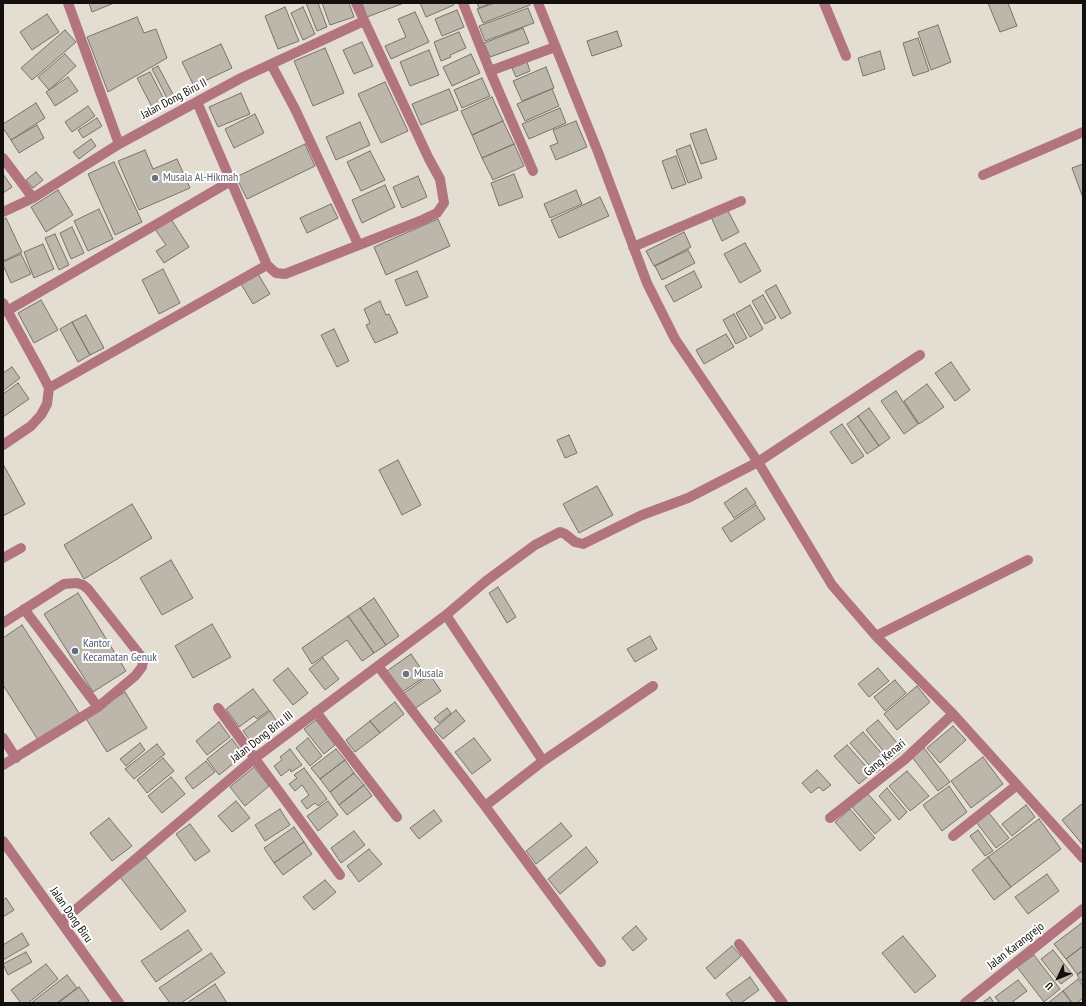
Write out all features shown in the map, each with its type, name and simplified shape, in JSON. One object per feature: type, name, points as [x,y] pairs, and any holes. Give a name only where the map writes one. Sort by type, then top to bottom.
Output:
[{"type":"street","points":[[68,3],[119,144]]},
{"type":"street","points":[[197,102],[267,265],[276,273],[285,274],[437,213],[444,203],[440,179],[429,159],[356,3]]},
{"type":"street","points":[[463,3],[490,71],[533,171]]},
{"type":"street","points":[[538,3],[598,152],[647,283],[675,339],[758,462],[832,585],[876,636],[952,714],[1083,858]]},
{"type":"street","points":[[824,3],[846,56]]},
{"type":"street","name":"Jalan Dong Biru II","points":[[3,212],[33,198],[119,144],[241,78],[364,21]]},
{"type":"street","points":[[490,71],[555,47]]},
{"type":"street","points":[[271,64],[295,109],[358,244]]},
{"type":"street","points":[[983,175],[1083,132]]},
{"type":"street","points":[[3,158],[33,198]]},
{"type":"street","points":[[3,445],[31,426],[41,415],[47,404],[49,388],[5,307],[231,181]]},
{"type":"street","points":[[633,248],[741,202]]},
{"type":"street","points":[[49,388],[267,265]]},
{"type":"street","points":[[758,462],[920,355]]},
{"type":"street","name":"Jalan Dong Biru III","points":[[61,922],[255,758],[446,615],[486,581],[534,545],[556,533],[563,533],[575,542],[583,544],[642,515],[688,498],[758,462]]},
{"type":"street","points":[[3,558],[21,548]]},
{"type":"street","points":[[876,636],[1028,560]]},
{"type":"street","points":[[3,623],[64,584],[83,584],[140,655],[143,662],[139,671],[98,708],[3,765]]},
{"type":"street","points":[[24,609],[98,708]]},
{"type":"street","points":[[446,615],[543,761]]},
{"type":"street","points":[[378,666],[485,806],[601,962]]},
{"type":"street","points":[[485,806],[543,761],[653,686]]},
{"type":"street","points":[[218,708],[340,875]]},
{"type":"street","points":[[316,712],[397,817]]},
{"type":"street","name":"Gang Kenari","points":[[830,818],[904,760],[952,714]]},
{"type":"street","points":[[3,738],[16,758]]},
{"type":"street","points":[[953,836],[1017,785]]},
{"type":"street","name":"Jalan Dong Biru","points":[[3,841],[119,1003]]},
{"type":"street","name":"Jalan Karangrejo","points":[[965,1003],[1083,910]]},
{"type":"street","points":[[739,944],[783,1003]]},
{"type":"building","points":[[89,3],[114,3],[92,12]]},
{"type":"building","points":[[306,3],[318,3],[327,27],[317,31]]},
{"type":"building","points":[[322,3],[349,3],[354,17],[330,25]]},
{"type":"building","points":[[362,3],[404,3],[367,17]]},
{"type":"building","points":[[420,3],[453,3],[454,5],[426,17]]},
{"type":"building","points":[[477,3],[491,3],[479,8]]},
{"type":"building","points":[[495,3],[530,3],[530,5],[483,23],[477,9]]},
{"type":"building","points":[[988,3],[1008,3],[1017,26],[1000,32]]},
{"type":"building","points":[[285,7],[299,41],[278,49],[265,16]]},
{"type":"building","points":[[303,7],[315,34],[303,40],[291,13]]},
{"type":"building","points":[[528,8],[534,23],[485,41],[479,26]]},
{"type":"building","points":[[457,10],[464,27],[442,36],[435,19]]},
{"type":"building","points":[[415,12],[429,42],[391,59],[385,46],[406,37],[398,19]]},
{"type":"building","points":[[47,14],[59,32],[32,50],[20,32]]},
{"type":"building","points":[[137,17],[144,33],[156,29],[167,58],[108,92],[87,37]]},
{"type":"building","points":[[938,25],[951,62],[931,70],[918,32]]},
{"type":"building","points":[[523,28],[529,43],[490,57],[484,43]]},
{"type":"building","points":[[65,30],[76,42],[32,80],[21,68]]},
{"type":"building","points":[[617,31],[622,46],[592,56],[587,41]]},
{"type":"building","points":[[459,32],[466,48],[441,61],[434,42]]},
{"type":"building","points":[[918,38],[929,71],[913,76],[903,43]]},
{"type":"building","points":[[362,42],[373,66],[354,74],[343,50]]},
{"type":"building","points":[[221,44],[232,68],[194,86],[182,62]]},
{"type":"building","points":[[325,48],[344,93],[313,106],[294,61]]},
{"type":"building","points":[[429,50],[439,75],[410,86],[400,62]]},
{"type":"building","points":[[880,51],[885,69],[863,76],[858,58]]},
{"type":"building","points":[[65,54],[76,66],[49,90],[38,77]]},
{"type":"building","points":[[471,54],[480,73],[452,86],[443,67]]},
{"type":"building","points":[[527,62],[530,71],[516,77],[512,68]]},
{"type":"building","points":[[158,66],[176,100],[170,104],[152,69]]},
{"type":"building","points":[[546,67],[554,88],[522,101],[513,81]]},
{"type":"building","points":[[150,72],[166,103],[153,109],[137,78]]},
{"type":"building","points":[[68,77],[78,91],[55,106],[46,92]]},
{"type":"building","points":[[482,78],[490,96],[462,108],[454,90]]},
{"type":"building","points":[[385,82],[408,131],[381,143],[358,94]]},
{"type":"building","points":[[449,89],[458,110],[421,125],[412,104]]},
{"type":"building","points":[[552,89],[559,106],[525,121],[517,104]]},
{"type":"building","points":[[241,93],[250,114],[218,127],[209,107]]},
{"type":"building","points":[[492,97],[503,121],[472,135],[461,111]]},
{"type":"building","points":[[36,103],[45,118],[11,140],[3,128],[3,124]]},
{"type":"building","points":[[88,106],[95,116],[72,132],[65,122]]},
{"type":"building","points":[[560,108],[566,123],[529,139],[522,124]]},
{"type":"building","points":[[255,114],[264,133],[234,148],[225,129]]},
{"type":"building","points":[[97,118],[102,126],[83,138],[78,130]]},
{"type":"building","points":[[503,121],[514,144],[482,158],[472,135]]},
{"type":"building","points":[[576,121],[587,147],[556,160],[550,146],[558,143],[553,130]]},
{"type":"building","points":[[360,122],[370,145],[336,160],[326,137]]},
{"type":"building","points":[[37,125],[44,138],[19,153],[11,140]]},
{"type":"building","points":[[706,129],[717,159],[701,164],[690,134]]},
{"type":"building","points":[[91,139],[96,146],[79,159],[73,152]]},
{"type":"building","points":[[305,144],[315,166],[247,199],[236,177]]},
{"type":"building","points":[[514,144],[524,166],[493,180],[482,158]]},
{"type":"building","points":[[690,145],[702,178],[688,183],[676,150]]},
{"type":"building","name":"Musala Al-Hikmah","points":[[145,150],[153,169],[177,159],[190,188],[139,210],[118,161]]},
{"type":"building","points":[[370,151],[385,180],[361,191],[347,162]]},
{"type":"building","points":[[676,156],[686,184],[672,189],[662,161]]},
{"type":"building","points":[[114,162],[142,222],[115,235],[88,174]]},
{"type":"building","points":[[1083,164],[1083,198],[1072,168]]},
{"type":"building","points":[[36,172],[43,180],[33,188],[26,180]]},
{"type":"building","points":[[3,174],[12,187],[3,193]]},
{"type":"building","points":[[514,174],[523,197],[499,206],[491,183]]},
{"type":"building","points":[[418,176],[427,197],[402,208],[393,187]]},
{"type":"building","points":[[385,185],[395,207],[362,223],[352,200]]},
{"type":"building","points":[[58,190],[73,215],[46,232],[31,207]]},
{"type":"building","points":[[576,190],[582,204],[550,218],[544,204]]},
{"type":"building","points":[[600,197],[609,216],[559,238],[551,220]]},
{"type":"building","points":[[331,204],[338,218],[307,233],[300,218]]},
{"type":"building","points":[[99,209],[113,239],[88,251],[74,221]]},
{"type":"building","points":[[727,209],[739,232],[722,241],[711,217]]},
{"type":"building","points":[[6,218],[22,252],[3,261],[3,220]]},
{"type":"building","points":[[171,219],[189,247],[164,263],[156,251],[166,245],[155,229]]},
{"type":"building","points":[[438,219],[450,246],[386,275],[374,247]]},
{"type":"building","points":[[72,227],[84,253],[71,259],[60,233]]},
{"type":"building","points":[[684,232],[691,247],[654,266],[646,251]]},
{"type":"building","points":[[55,234],[69,265],[59,270],[45,238]]},
{"type":"building","points":[[745,243],[761,271],[740,283],[724,254]]},
{"type":"building","points":[[43,244],[54,269],[34,278],[24,252]]},
{"type":"building","points":[[688,250],[695,263],[662,280],[655,266]]},
{"type":"building","points":[[21,254],[31,274],[11,283],[3,262]]},
{"type":"building","points":[[163,269],[180,303],[159,314],[142,280]]},
{"type":"building","points":[[417,271],[428,297],[406,306],[395,280]]},
{"type":"building","points":[[694,271],[702,287],[674,302],[665,286]]},
{"type":"building","points":[[258,274],[270,294],[253,304],[241,284]]},
{"type":"building","points":[[776,285],[791,313],[781,319],[765,291]]},
{"type":"building","points":[[763,295],[776,318],[765,324],[752,301]]},
{"type":"building","points":[[41,300],[58,330],[34,343],[18,313]]},
{"type":"building","points":[[380,301],[386,315],[389,314],[398,333],[375,343],[366,325],[370,323],[364,309]]},
{"type":"building","points":[[750,305],[763,329],[750,337],[736,313]]},
{"type":"building","points":[[734,314],[747,338],[736,344],[723,320]]},
{"type":"building","points":[[86,315],[104,348],[90,355],[72,322]]},
{"type":"building","points":[[72,322],[90,355],[78,362],[60,329]]},
{"type":"building","points":[[334,329],[349,361],[337,367],[321,335]]},
{"type":"building","points":[[726,334],[734,347],[704,364],[696,350]]},
{"type":"building","points":[[951,362],[970,390],[955,401],[935,373]]},
{"type":"building","points":[[12,367],[20,378],[3,391],[3,373]]},
{"type":"building","points":[[18,383],[29,399],[3,417],[3,394]]},
{"type":"building","points":[[927,384],[944,407],[919,424],[904,401]]},
{"type":"building","points":[[896,391],[918,424],[904,434],[881,401]]},
{"type":"building","points":[[869,408],[890,438],[879,446],[858,416]]},
{"type":"building","points":[[858,416],[879,446],[867,454],[847,424]]},
{"type":"building","points":[[842,424],[864,456],[852,464],[830,432]]},
{"type":"building","points":[[569,435],[577,453],[565,458],[557,440]]},
{"type":"building","points":[[398,460],[421,505],[402,515],[379,470]]},
{"type":"building","points":[[3,464],[25,504],[3,516]]},
{"type":"building","points":[[597,486],[613,515],[579,533],[563,504]]},
{"type":"building","points":[[746,488],[756,503],[734,518],[724,503]]},
{"type":"building","points":[[132,504],[152,538],[84,579],[64,545]]},
{"type":"building","points":[[756,505],[765,519],[731,542],[722,528]]},
{"type":"building","points":[[171,560],[193,598],[162,615],[140,578]]},
{"type":"building","points":[[498,587],[516,617],[507,623],[489,593]]},
{"type":"building","points":[[78,593],[126,671],[93,692],[44,614]]},
{"type":"building","points":[[374,598],[399,636],[386,645],[360,608]]},
{"type":"building","points":[[360,608],[386,645],[374,653],[348,616]]},
{"type":"building","points":[[348,616],[374,653],[362,661],[347,640],[312,664],[302,648]]},
{"type":"building","points":[[212,624],[231,657],[193,678],[175,646]]},
{"type":"building","points":[[22,625],[79,713],[38,740],[3,685],[3,638]]},
{"type":"building","points":[[650,636],[657,649],[635,662],[627,649]]},
{"type":"building","name":"Musala","points":[[411,654],[426,676],[402,692],[387,671]]},
{"type":"building","points":[[323,658],[339,679],[325,690],[309,669]]},
{"type":"building","points":[[288,668],[308,693],[293,705],[273,680]]},
{"type":"building","points":[[878,668],[889,681],[869,697],[858,684]]},
{"type":"building","points":[[430,675],[441,691],[414,709],[404,693]]},
{"type":"building","points":[[895,680],[906,693],[885,711],[874,697]]},
{"type":"building","points":[[917,686],[930,702],[897,730],[884,714]]},
{"type":"building","points":[[253,689],[269,710],[257,719],[254,716],[239,727],[226,709]]},
{"type":"building","points":[[125,692],[147,728],[107,752],[85,717]]},
{"type":"building","points":[[395,702],[404,714],[380,733],[370,721]]},
{"type":"building","points":[[447,708],[451,713],[439,723],[434,718]]},
{"type":"building","points":[[456,710],[465,721],[443,739],[434,729]]},
{"type":"building","points":[[270,711],[281,728],[255,747],[243,731]]},
{"type":"building","points":[[316,720],[335,745],[324,754],[304,729]]},
{"type":"building","points":[[878,720],[903,750],[891,760],[866,730]]},
{"type":"building","points":[[370,721],[380,733],[355,752],[346,740]]},
{"type":"building","points":[[219,722],[230,737],[207,755],[196,741]]},
{"type":"building","points":[[953,726],[966,740],[940,763],[927,748]]},
{"type":"building","points":[[863,732],[889,762],[876,773],[850,743]]},
{"type":"building","points":[[308,738],[322,756],[310,766],[296,748]]},
{"type":"building","points":[[474,738],[491,760],[472,774],[455,752]]},
{"type":"building","points":[[232,739],[244,755],[219,775],[207,759]]},
{"type":"building","points":[[140,743],[145,750],[126,766],[120,759]]},
{"type":"building","points":[[157,744],[165,754],[134,779],[125,769]]},
{"type":"building","points":[[847,745],[872,773],[859,784],[834,756]]},
{"type":"building","points":[[924,748],[950,782],[938,791],[912,757]]},
{"type":"building","points":[[290,749],[302,765],[291,772],[290,769],[281,776],[274,766],[282,760],[280,757]]},
{"type":"building","points":[[336,749],[345,760],[320,779],[311,768]]},
{"type":"building","points":[[983,757],[1003,784],[971,808],[951,781]]},
{"type":"building","points":[[163,758],[174,771],[147,793],[137,780]]},
{"type":"building","points":[[345,760],[354,773],[330,792],[320,779]]},
{"type":"building","points":[[206,761],[215,772],[193,789],[185,778]]},
{"type":"building","points":[[254,767],[269,786],[245,806],[230,787]]},
{"type":"building","points":[[304,768],[327,799],[318,806],[315,803],[307,809],[301,801],[309,795],[302,785],[295,791],[289,784],[297,778],[294,775]]},
{"type":"building","points":[[817,770],[831,785],[823,791],[819,787],[811,793],[802,783]]},
{"type":"building","points":[[907,771],[929,796],[910,811],[889,786]]},
{"type":"building","points":[[354,773],[364,785],[339,805],[330,792]]},
{"type":"building","points":[[171,777],[185,794],[162,813],[148,796]]},
{"type":"building","points":[[364,785],[372,796],[347,815],[339,805]]},
{"type":"building","points":[[949,786],[967,812],[942,831],[923,805]]},
{"type":"building","points":[[887,788],[907,812],[899,820],[879,796]]},
{"type":"building","points":[[868,794],[891,820],[875,834],[852,807]]},
{"type":"building","points":[[236,801],[250,818],[232,832],[218,816]]},
{"type":"building","points":[[328,801],[338,815],[318,831],[307,816]]},
{"type":"building","points":[[1083,803],[1083,845],[1062,820]]},
{"type":"building","points":[[1026,805],[1035,817],[1012,836],[1002,824]]},
{"type":"building","points":[[280,809],[290,825],[265,841],[255,825]]},
{"type":"building","points":[[850,809],[875,838],[860,851],[835,822]]},
{"type":"building","points":[[434,810],[442,821],[419,839],[410,828]]},
{"type":"building","points":[[989,813],[1009,838],[996,848],[976,822]]},
{"type":"building","points":[[109,818],[132,846],[112,861],[90,833]]},
{"type":"building","points":[[1039,819],[1061,849],[1011,887],[988,857]]},
{"type":"building","points":[[561,823],[572,836],[536,864],[526,851]]},
{"type":"building","points":[[190,824],[210,851],[195,861],[176,834]]},
{"type":"building","points":[[294,827],[304,842],[274,863],[264,848]]},
{"type":"building","points":[[978,830],[993,851],[985,856],[970,836]]},
{"type":"building","points":[[354,831],[365,845],[341,863],[331,848]]},
{"type":"building","points":[[304,842],[312,854],[283,875],[274,863]]},
{"type":"building","points":[[586,847],[598,862],[560,894],[548,879]]},
{"type":"building","points":[[369,849],[382,864],[359,882],[347,866]]},
{"type":"building","points":[[146,857],[186,911],[161,930],[120,877]]},
{"type":"building","points":[[988,857],[1011,887],[994,900],[972,870]]},
{"type":"building","points":[[1047,874],[1059,891],[1028,914],[1015,897]]},
{"type":"building","points":[[325,880],[336,892],[314,910],[303,897]]},
{"type":"building","points":[[6,898],[14,910],[3,917],[3,900]]},
{"type":"building","points":[[1083,922],[1083,946],[1066,959],[1054,944]]},
{"type":"building","points":[[636,926],[647,939],[633,951],[622,938]]},
{"type":"building","points":[[188,930],[202,950],[156,982],[141,961]]},
{"type":"building","points":[[22,933],[29,945],[3,960],[3,945]]},
{"type":"building","points":[[903,936],[936,976],[915,993],[882,953]]},
{"type":"building","points":[[732,946],[741,956],[715,979],[706,968]]},
{"type":"building","points":[[1083,946],[1083,970],[1077,974],[1066,959]]},
{"type":"building","points":[[1053,950],[1073,975],[1061,984],[1041,959]]},
{"type":"building","points":[[26,952],[32,962],[8,975],[3,964]]},
{"type":"building","points":[[211,953],[225,973],[181,1003],[170,1003],[159,988]]},
{"type":"building","points":[[1034,955],[1060,989],[1044,1002],[1017,967]]},
{"type":"building","points":[[46,964],[58,979],[28,1003],[21,1003],[11,990]]},
{"type":"building","points":[[1083,971],[1083,983],[1077,975]]},
{"type":"building","points":[[67,975],[77,988],[57,1003],[31,1003]]},
{"type":"building","points":[[750,977],[759,990],[741,1003],[733,1003],[726,994]]},
{"type":"building","points":[[1078,979],[1083,986],[1083,998],[1077,1003],[1072,1003],[1063,991]]},
{"type":"building","points":[[1018,980],[1027,991],[1011,1003],[1000,1003],[995,997]]},
{"type":"building","points":[[215,984],[227,1003],[187,1003]]},
{"type":"building","points":[[79,987],[89,1001],[86,1003],[58,1003]]},
{"type":"building","points":[[1063,991],[1072,1003],[1048,1003]]},
{"type":"building","points":[[990,997],[994,1003],[982,1003]]},
{"type":"place","name":"Musala Al-Hikmah","points":[[155,178]]},
{"type":"place","name":"Kantor Kecamatan Genuk","points":[[75,651]]},
{"type":"place","name":"Musala","points":[[406,674]]}]
